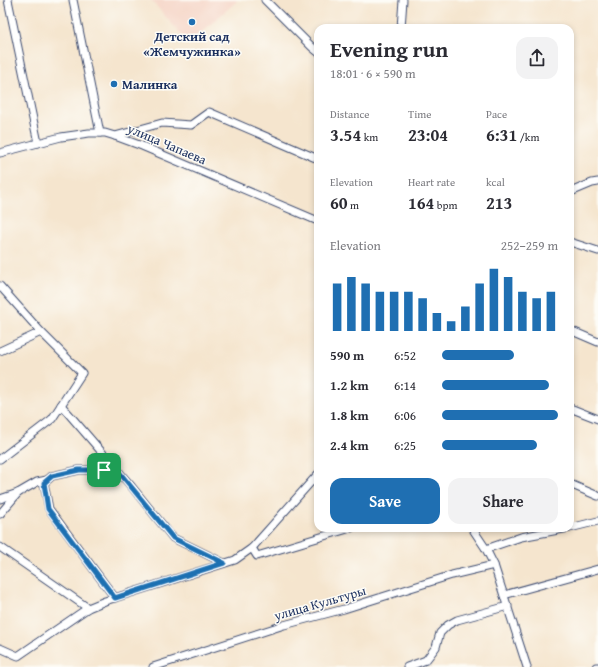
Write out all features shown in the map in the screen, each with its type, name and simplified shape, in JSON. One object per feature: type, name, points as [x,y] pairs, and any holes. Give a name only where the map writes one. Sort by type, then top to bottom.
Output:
[{"type":"street","points":[[8,0],[38,143]]},
{"type":"street","points":[[73,0],[100,133]]},
{"type":"street","points":[[265,0],[314,49]]},
{"type":"street","points":[[401,24],[403,0]]},
{"type":"street","points":[[115,136],[162,123],[191,125],[209,112],[314,157]]},
{"type":"street","name":"улица Чапаева","points":[[0,153],[82,133],[100,133],[115,136],[142,146],[314,220]]},
{"type":"street","points":[[574,191],[598,182]]},
{"type":"street","points":[[574,243],[598,251]]},
{"type":"street","points":[[0,286],[41,332],[82,373],[52,418],[0,459]]},
{"type":"street","points":[[0,352],[41,332]]},
{"type":"street","points":[[574,332],[598,342]]},
{"type":"street","points":[[61,405],[132,487],[173,538],[224,563]]},
{"type":"street","points":[[574,410],[598,419]]},
{"type":"street","points":[[115,598],[48,509],[44,483],[52,476],[79,470],[104,470],[119,472]]},
{"type":"street","points":[[0,648],[18,656],[88,608],[235,560],[252,548],[314,478]]},
{"type":"street","points":[[0,499],[37,482],[47,480]]},
{"type":"street","points":[[574,486],[598,496]]},
{"type":"street","points":[[0,514],[20,491]]},
{"type":"street","points":[[574,527],[598,522]]},
{"type":"street","points":[[252,548],[257,556],[338,532]]},
{"type":"street","points":[[475,532],[494,565],[527,667]]},
{"type":"street","points":[[486,549],[521,537],[548,532]]},
{"type":"street","points":[[0,547],[88,608]]},
{"type":"street","name":"улица Культуры","points":[[153,667],[284,625],[344,609],[452,575],[494,565]]},
{"type":"street","points":[[504,595],[598,569]]},
{"type":"street","points":[[407,667],[426,660],[436,647],[440,633],[448,625],[457,620],[508,606]]},
{"type":"shaded area","name":"Детский сад «Жемчужинка»","points":[[151,0],[236,0],[237,1],[189,43]]},
{"type":"place","name":"Детский сад «Жемчужинка»","points":[[192,22]]},
{"type":"place","name":"Малинка","points":[[114,84]]},
{"type":"route","points":[[79,470],[104,470],[119,472],[173,538],[224,563],[115,598],[48,509],[44,483],[52,476],[79,470]]}]
